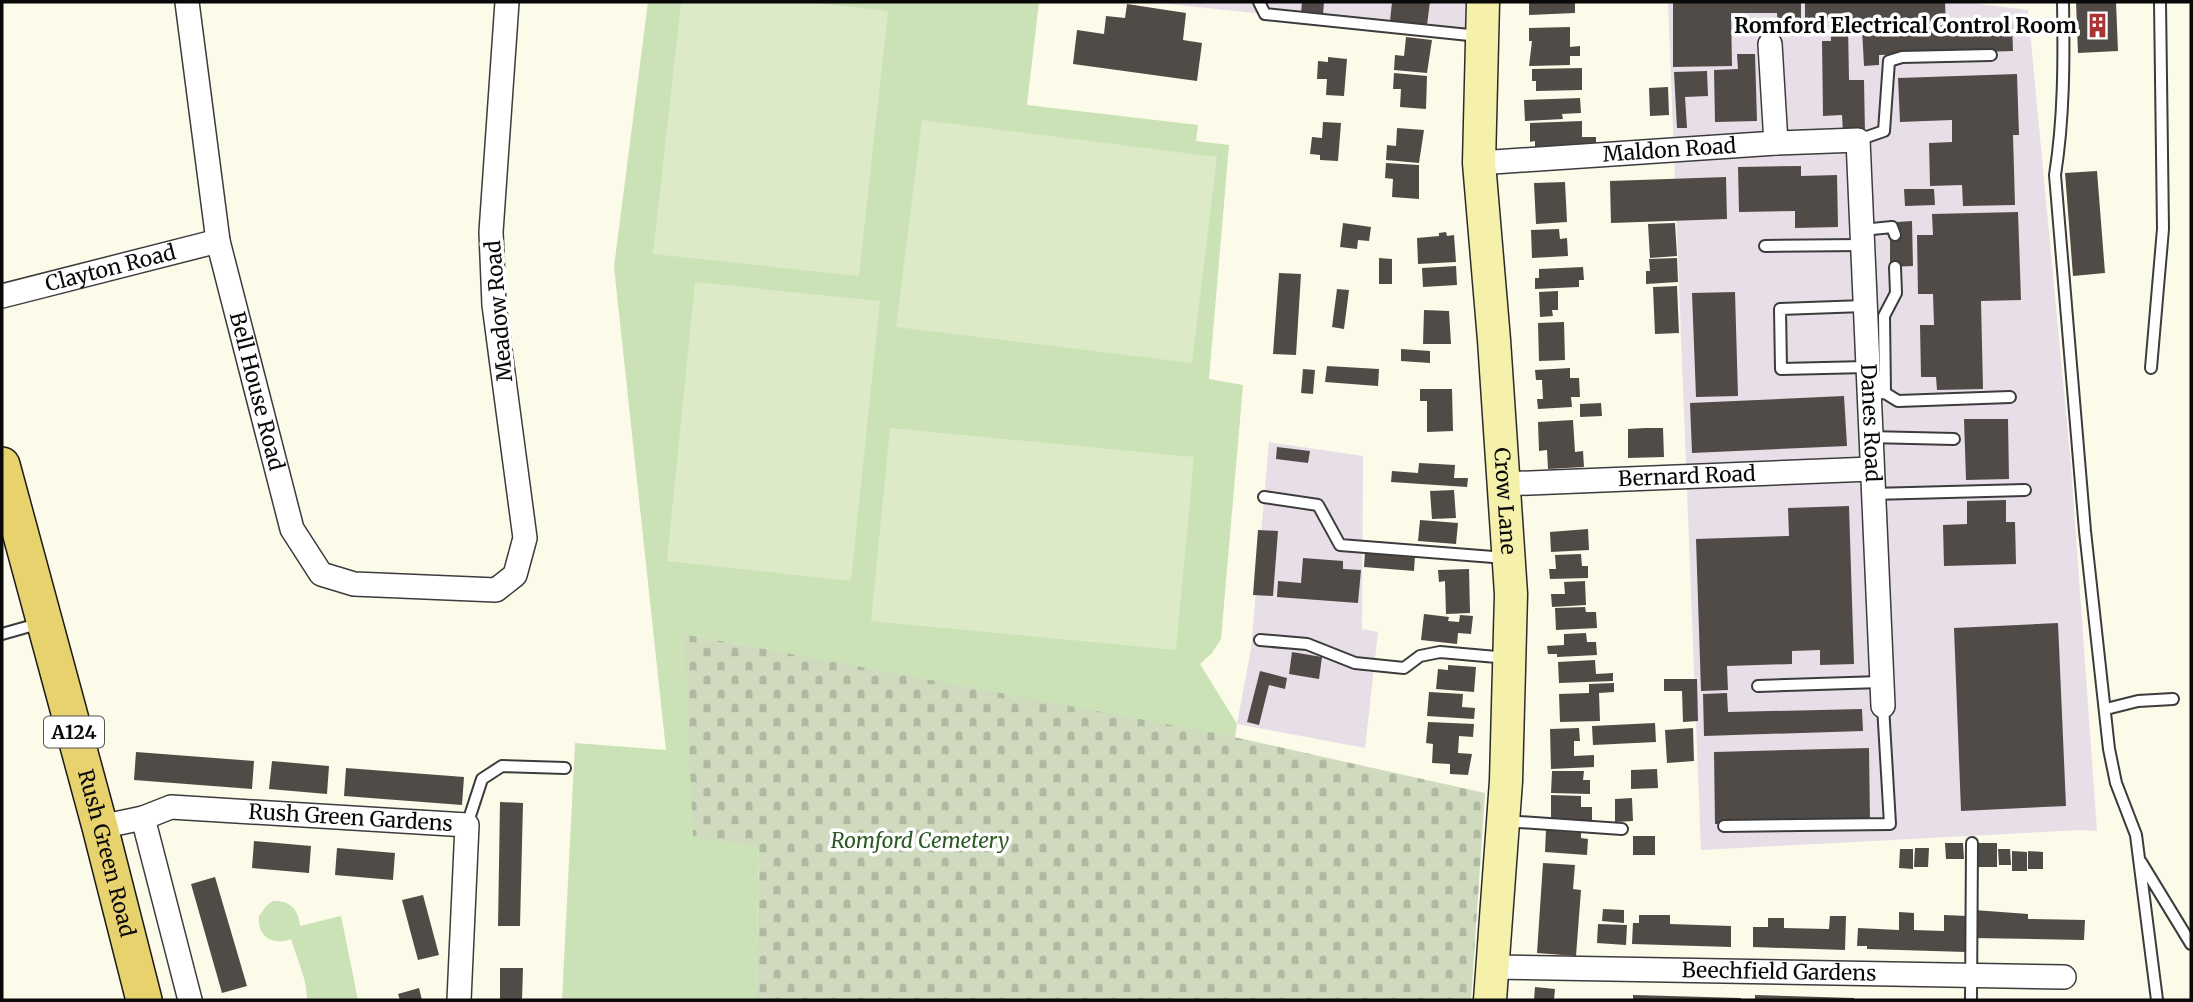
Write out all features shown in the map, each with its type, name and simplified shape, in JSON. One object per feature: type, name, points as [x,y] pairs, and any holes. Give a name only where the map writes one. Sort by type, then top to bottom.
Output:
[{"type":"main road","name":"Rush Green Road","points":[[2,465],[144,1000]]},
{"type":"street","name":"Bell House Road","points":[[187,2],[218,241],[292,529],[321,574],[354,584],[496,590],[514,575]]},
{"type":"street","name":"Meadow Road","points":[[507,2],[491,233],[494,305],[525,538],[514,575]]},
{"type":"street","name":"Crow Lane","points":[[1483,2],[1479,163],[1509,559],[1511,658],[1490,1000]]},
{"type":"street","points":[[1770,44],[1776,143]]},
{"type":"street","name":"Maldon Road","points":[[1479,163],[1858,140]]},
{"type":"street","name":"Danes Road","points":[[1858,140],[1867,367],[1876,393],[1869,438],[1882,706]]},
{"type":"street","name":"Clayton Road","points":[[2,296],[218,241]]},
{"type":"street","name":"Bernard Road","points":[[1503,484],[1871,469]]},
{"type":"street","name":"Rush Green Gardens","points":[[100,827],[143,818],[171,807],[467,825],[459,1000]]},
{"type":"street","points":[[143,818],[190,1000]]},
{"type":"street","name":"Beechfield Gardens","points":[[1492,967],[2064,977]]},
{"type":"lane","points":[[1259,2],[1265,14],[1482,36]]},
{"type":"lane","points":[[2063,2],[2061,140],[2055,175],[2085,531],[2112,767],[2133,821],[2157,1000]]},
{"type":"lane","points":[[2151,368],[2163,229],[2160,2]]},
{"type":"lane","points":[[1858,140],[1884,131],[1889,61],[1902,57],[1992,55]]},
{"type":"lane","points":[[1765,246],[1862,237],[1892,227],[1895,236]]},
{"type":"lane","points":[[1895,267],[1896,293],[1884,316],[1876,393],[1898,401],[2010,397]]},
{"type":"lane","points":[[1864,306],[1780,309],[1781,369],[1867,367]]},
{"type":"lane","points":[[1869,438],[1954,439]]},
{"type":"lane","points":[[1872,494],[2025,490]]},
{"type":"lane","points":[[1264,497],[1318,505],[1340,545],[1509,559]]},
{"type":"lane","points":[[2,634],[44,623]]},
{"type":"lane","points":[[1260,640],[1307,644],[1355,663],[1404,668],[1420,656],[1440,652],[1511,658]]},
{"type":"lane","points":[[1758,686],[1881,682]]},
{"type":"lane","points":[[2106,709],[2138,701],[2173,699]]},
{"type":"lane","points":[[1724,826],[1890,824],[1882,706]]},
{"type":"lane","points":[[467,825],[482,779],[502,765],[565,768]]},
{"type":"lane","points":[[1503,820],[1622,829]]},
{"type":"lane","points":[[1971,1000],[1972,843]]},
{"type":"lane","points":[[2139,859],[2191,944]]},
{"type":"shaded area","points":[[1151,2],[1465,2],[1465,31],[1301,18]]},
{"type":"shaded area","points":[[1668,2],[1963,2],[2028,10],[2071,466],[2097,831],[1701,850]]},
{"type":"shaded area","points":[[1269,442],[1363,456],[1362,629],[1378,632],[1365,748],[1237,724],[1251,649]]},
{"type":"green space","points":[[648,2],[1039,2],[1027,105],[1198,125],[1196,141],[1229,145],[1209,379],[1243,385],[1221,639],[1212,653],[1200,664],[1237,724],[1235,738],[684,634],[759,847],[756,1000],[562,1000],[575,743],[666,750],[614,267]]},
{"type":"green space","points":[[681,2],[808,2],[888,11],[859,276],[653,254]]},
{"type":"green space","points":[[922,120],[1217,157],[1192,363],[896,327]]},
{"type":"green space","points":[[695,282],[880,301],[851,581],[667,561]]},
{"type":"green space","points":[[890,428],[1194,457],[1176,650],[871,621]]},
{"type":"green space","name":"Romford Cemetery","points":[[684,634],[1225,735],[1485,793],[1471,1000],[756,1000],[759,847],[693,836]]},
{"type":"green space","points":[[273,901],[289,904],[298,915],[300,926],[341,916],[358,1000],[307,1000],[304,977],[291,939],[272,940],[267,938],[261,929],[259,916]]},
{"type":"building","points":[[1302,2],[1324,2],[1323,15],[1301,13]]},
{"type":"building","points":[[1392,2],[1430,2],[1427,25],[1390,21]]},
{"type":"building","points":[[1529,2],[1575,2],[1575,13],[1529,15]]},
{"type":"building","points":[[1673,2],[1801,2],[1801,30],[1778,30],[1777,13],[1731,13],[1732,66],[1673,67]]},
{"type":"building","points":[[1805,2],[1945,2],[1946,24],[1848,25],[1849,80],[1864,80],[1865,133],[1843,133],[1842,115],[1823,116],[1822,41],[1831,41],[1830,18],[1805,19]]},
{"type":"building","name":"Romford Electrical Control Room","points":[[2076,2],[2116,2],[2118,51],[2078,53]]},
{"type":"building","points":[[1127,4],[1186,13],[1183,40],[1202,43],[1197,81],[1073,64],[1077,30],[1104,34],[1106,16],[1125,18]]},
{"type":"building","points":[[2012,23],[2013,51],[1879,55],[1879,65],[1864,66],[1862,28]]},
{"type":"building","points":[[1570,27],[1570,47],[1580,46],[1580,56],[1570,56],[1570,65],[1529,66],[1532,41],[1529,41],[1529,28]]},
{"type":"building","points":[[1406,37],[1432,40],[1427,73],[1394,70],[1395,55],[1404,56]]},
{"type":"building","points":[[1737,54],[1755,54],[1757,121],[1715,122],[1714,70],[1738,69]]},
{"type":"building","points":[[1328,57],[1347,59],[1344,96],[1326,95],[1327,79],[1317,79],[1318,61],[1328,62]]},
{"type":"building","points":[[1582,68],[1582,90],[1536,91],[1536,81],[1532,81],[1532,69]]},
{"type":"building","points":[[1707,71],[1708,96],[1685,97],[1687,128],[1677,128],[1674,72]]},
{"type":"building","points":[[1394,73],[1427,76],[1426,109],[1400,107],[1401,89],[1393,89]]},
{"type":"building","points":[[2017,74],[2019,135],[2013,135],[2015,205],[1963,206],[1962,185],[1930,186],[1929,143],[1952,142],[1952,120],[1900,122],[1898,78]]},
{"type":"building","points":[[1668,87],[1669,115],[1650,116],[1649,88]]},
{"type":"building","points":[[1580,98],[1581,113],[1562,114],[1563,119],[1525,121],[1524,100]]},
{"type":"building","points":[[1582,121],[1582,137],[1596,137],[1596,147],[1535,149],[1535,141],[1530,142],[1530,123]]},
{"type":"building","points":[[1323,122],[1341,123],[1338,161],[1320,160],[1320,155],[1310,154],[1312,137],[1322,138]]},
{"type":"building","points":[[1397,128],[1424,130],[1419,163],[1386,160],[1387,145],[1396,146]]},
{"type":"building","points":[[1386,163],[1419,165],[1419,199],[1392,197],[1393,179],[1385,178]]},
{"type":"building","points":[[1801,166],[1801,176],[1837,175],[1838,227],[1795,228],[1795,211],[1739,212],[1738,167]]},
{"type":"building","points":[[2097,171],[2105,273],[2073,276],[2065,173]]},
{"type":"building","points":[[1726,177],[1727,219],[1611,223],[1610,181]]},
{"type":"building","points":[[1565,182],[1567,222],[1536,224],[1534,183]]},
{"type":"building","points":[[1904,189],[1934,189],[1935,205],[1905,206]]},
{"type":"building","points":[[2018,212],[2021,300],[1981,301],[1983,389],[1937,390],[1936,377],[1921,377],[1920,325],[1934,325],[1933,294],[1918,294],[1917,235],[1933,235],[1932,214]]},
{"type":"building","points":[[1912,221],[1913,266],[1890,267],[1890,236],[1898,235],[1897,222]]},
{"type":"building","points":[[1343,223],[1371,227],[1369,241],[1358,240],[1357,249],[1340,247]]},
{"type":"building","points":[[1675,223],[1677,256],[1650,258],[1648,224]]},
{"type":"building","points":[[1559,229],[1560,239],[1567,238],[1568,256],[1532,258],[1531,230]]},
{"type":"building","points":[[1446,232],[1447,236],[1454,235],[1456,262],[1418,264],[1417,238],[1439,236],[1439,233]]},
{"type":"building","points":[[1379,258],[1392,259],[1392,284],[1379,284]]},
{"type":"building","points":[[1677,258],[1678,282],[1646,284],[1646,271],[1650,271],[1649,259]]},
{"type":"building","points":[[1456,266],[1457,285],[1423,287],[1422,268]]},
{"type":"building","points":[[1583,267],[1584,280],[1579,280],[1579,287],[1535,289],[1535,278],[1539,278],[1539,269]]},
{"type":"building","points":[[1279,273],[1301,274],[1296,355],[1273,354]]},
{"type":"building","points":[[1677,286],[1679,333],[1655,334],[1653,287]]},
{"type":"building","points":[[1337,289],[1349,290],[1344,329],[1332,327]]},
{"type":"building","points":[[1558,291],[1558,310],[1552,310],[1553,316],[1540,317],[1539,292]]},
{"type":"building","points":[[1735,292],[1738,396],[1696,397],[1692,293]]},
{"type":"building","points":[[1424,310],[1449,311],[1451,344],[1423,344]]},
{"type":"building","points":[[1564,322],[1565,360],[1539,361],[1538,323]]},
{"type":"building","points":[[1401,349],[1430,351],[1430,363],[1401,361]]},
{"type":"building","points":[[1327,366],[1379,369],[1378,386],[1325,382]]},
{"type":"building","points":[[1570,368],[1570,378],[1579,378],[1580,397],[1571,397],[1572,407],[1538,409],[1537,399],[1543,399],[1542,380],[1536,380],[1535,370]]},
{"type":"building","points":[[1303,369],[1315,370],[1313,394],[1301,393]]},
{"type":"building","points":[[1420,389],[1452,389],[1453,431],[1427,432],[1427,401],[1420,401]]},
{"type":"building","points":[[1844,396],[1847,446],[1692,453],[1690,403]]},
{"type":"building","points":[[1601,403],[1602,416],[1580,417],[1580,404]]},
{"type":"building","points":[[1964,419],[2008,419],[2009,479],[1966,480]]},
{"type":"building","points":[[1573,420],[1575,452],[1583,451],[1584,467],[1548,469],[1547,450],[1539,451],[1538,422]]},
{"type":"building","points":[[1663,428],[1664,457],[1628,458],[1628,429]]},
{"type":"building","points":[[1277,447],[1310,451],[1308,463],[1276,459]]},
{"type":"building","points":[[1419,463],[1455,465],[1454,478],[1468,478],[1467,487],[1391,482],[1392,471],[1418,473]]},
{"type":"building","points":[[1454,490],[1456,518],[1432,519],[1430,491]]},
{"type":"building","points":[[2006,500],[2006,522],[2015,522],[2016,564],[1944,566],[1943,525],[1967,524],[1967,501]]},
{"type":"building","points":[[1849,506],[1854,664],[1820,665],[1820,650],[1792,651],[1792,664],[1727,666],[1728,690],[1701,691],[1696,539],[1789,536],[1788,508]]},
{"type":"building","points":[[1420,520],[1458,523],[1456,544],[1418,541]]},
{"type":"building","points":[[1588,529],[1589,550],[1551,552],[1550,532]]},
{"type":"building","points":[[1258,530],[1278,531],[1273,596],[1253,595]]},
{"type":"building","points":[[1365,552],[1415,556],[1414,571],[1364,567]]},
{"type":"building","points":[[1581,554],[1582,566],[1588,566],[1588,578],[1550,579],[1549,569],[1556,569],[1555,555]]},
{"type":"building","points":[[1303,558],[1343,561],[1343,569],[1361,570],[1358,603],[1277,597],[1278,581],[1301,583]]},
{"type":"building","points":[[1469,569],[1470,613],[1446,614],[1445,581],[1439,582],[1438,570]]},
{"type":"building","points":[[1585,581],[1586,605],[1552,607],[1551,594],[1565,594],[1564,582]]},
{"type":"building","points":[[1585,607],[1586,612],[1596,612],[1597,628],[1556,630],[1555,608]]},
{"type":"building","points":[[1424,614],[1449,617],[1448,621],[1459,622],[1460,615],[1473,616],[1471,634],[1458,633],[1457,644],[1421,640]]},
{"type":"building","points":[[2058,623],[2066,806],[1961,811],[1954,628]]},
{"type":"building","points":[[1586,633],[1587,642],[1596,642],[1597,655],[1557,657],[1557,654],[1548,654],[1547,646],[1564,645],[1564,634]]},
{"type":"building","points":[[1292,652],[1322,657],[1319,679],[1289,674]]},
{"type":"building","points":[[1595,660],[1596,674],[1613,673],[1613,681],[1559,683],[1558,662]]},
{"type":"building","points":[[1448,665],[1476,667],[1474,692],[1436,689],[1438,669],[1448,670]]},
{"type":"building","points":[[1260,671],[1287,678],[1285,689],[1269,685],[1259,725],[1247,722]]},
{"type":"building","points":[[1664,679],[1697,679],[1698,721],[1683,722],[1682,691],[1664,691]]},
{"type":"building","points":[[1614,683],[1614,692],[1599,693],[1600,721],[1560,722],[1559,694],[1589,693],[1589,684]]},
{"type":"building","points":[[1429,692],[1463,694],[1462,707],[1475,708],[1474,719],[1427,716]]},
{"type":"building","points":[[1727,693],[1728,712],[1862,709],[1863,731],[1704,736],[1703,694]]},
{"type":"building","points":[[1428,722],[1474,724],[1473,737],[1459,736],[1458,753],[1472,754],[1468,775],[1450,774],[1450,764],[1432,763],[1433,744],[1426,743]]},
{"type":"building","points":[[1655,723],[1656,742],[1593,745],[1592,726]]},
{"type":"building","points":[[1579,728],[1580,741],[1574,741],[1574,756],[1594,755],[1594,767],[1551,769],[1550,729]]},
{"type":"building","points":[[1693,728],[1694,761],[1667,763],[1665,730]]},
{"type":"building","points":[[1869,748],[1870,821],[1715,824],[1714,752]]},
{"type":"building","points":[[136,752],[254,761],[252,789],[134,780]]},
{"type":"building","points":[[272,761],[329,766],[327,794],[269,789]]},
{"type":"building","points":[[346,768],[464,777],[462,805],[344,796]]},
{"type":"building","points":[[1657,769],[1658,788],[1631,789],[1631,770]]},
{"type":"building","points":[[1552,771],[1584,771],[1583,780],[1590,780],[1590,794],[1551,793]]},
{"type":"building","points":[[1551,795],[1581,796],[1581,807],[1592,807],[1592,821],[1551,820]]},
{"type":"building","points":[[1632,798],[1633,821],[1615,822],[1615,799]]},
{"type":"building","points":[[500,802],[523,803],[520,926],[498,926]]},
{"type":"building","points":[[1546,830],[1581,833],[1581,838],[1588,839],[1587,855],[1545,852]]},
{"type":"building","points":[[1633,836],[1655,836],[1655,855],[1633,855]]},
{"type":"building","points":[[254,841],[311,846],[309,873],[252,868]]},
{"type":"building","points":[[1945,843],[1963,843],[1964,859],[1946,859]]},
{"type":"building","points":[[1974,843],[1997,843],[1997,867],[1975,867]]},
{"type":"building","points":[[337,848],[395,853],[393,880],[335,875]]},
{"type":"building","points":[[1915,848],[1929,848],[1928,867],[1914,867]]},
{"type":"building","points":[[1900,849],[1913,849],[1913,869],[1899,868]]},
{"type":"building","points":[[1998,849],[2010,849],[2011,865],[1999,865]]},
{"type":"building","points":[[2012,851],[2027,852],[2027,871],[2012,871]]},
{"type":"building","points":[[2028,851],[2043,852],[2043,869],[2028,869]]},
{"type":"building","points":[[1543,863],[1575,865],[1573,889],[1581,890],[1576,956],[1537,953]]},
{"type":"building","points":[[215,877],[247,986],[222,993],[191,884]]},
{"type":"building","points":[[423,895],[439,955],[418,960],[402,900]]},
{"type":"building","points":[[1603,909],[1624,910],[1624,923],[1602,921]]},
{"type":"building","points":[[1974,910],[2028,914],[2028,919],[2085,920],[2084,940],[1973,938]]},
{"type":"building","points":[[1899,912],[1914,913],[1914,930],[1944,931],[1944,915],[1967,916],[1966,952],[1867,949],[1867,946],[1857,946],[1858,928],[1899,930]]},
{"type":"building","points":[[1639,915],[1670,915],[1670,924],[1731,926],[1731,947],[1632,944],[1633,923],[1639,923]]},
{"type":"building","points":[[1830,916],[1846,916],[1845,950],[1753,947],[1753,927],[1768,927],[1768,918],[1784,918],[1784,928],[1829,929]]},
{"type":"building","points":[[1598,924],[1627,925],[1626,945],[1597,943]]},
{"type":"building","points":[[500,968],[523,968],[522,1000],[500,1000]]},
{"type":"building","points":[[1535,987],[1555,989],[1554,1000],[1534,1000]]},
{"type":"building","points":[[419,988],[422,1000],[400,1000],[398,994]]},
{"type":"building","points":[[1633,995],[1741,998],[1741,1000],[1633,1000]]},
{"type":"building","points":[[1755,995],[1854,998],[1854,1000],[1755,1000]]},
{"type":"place","name":"Romford Electrical Control Room","points":[[2097,26]]}]
